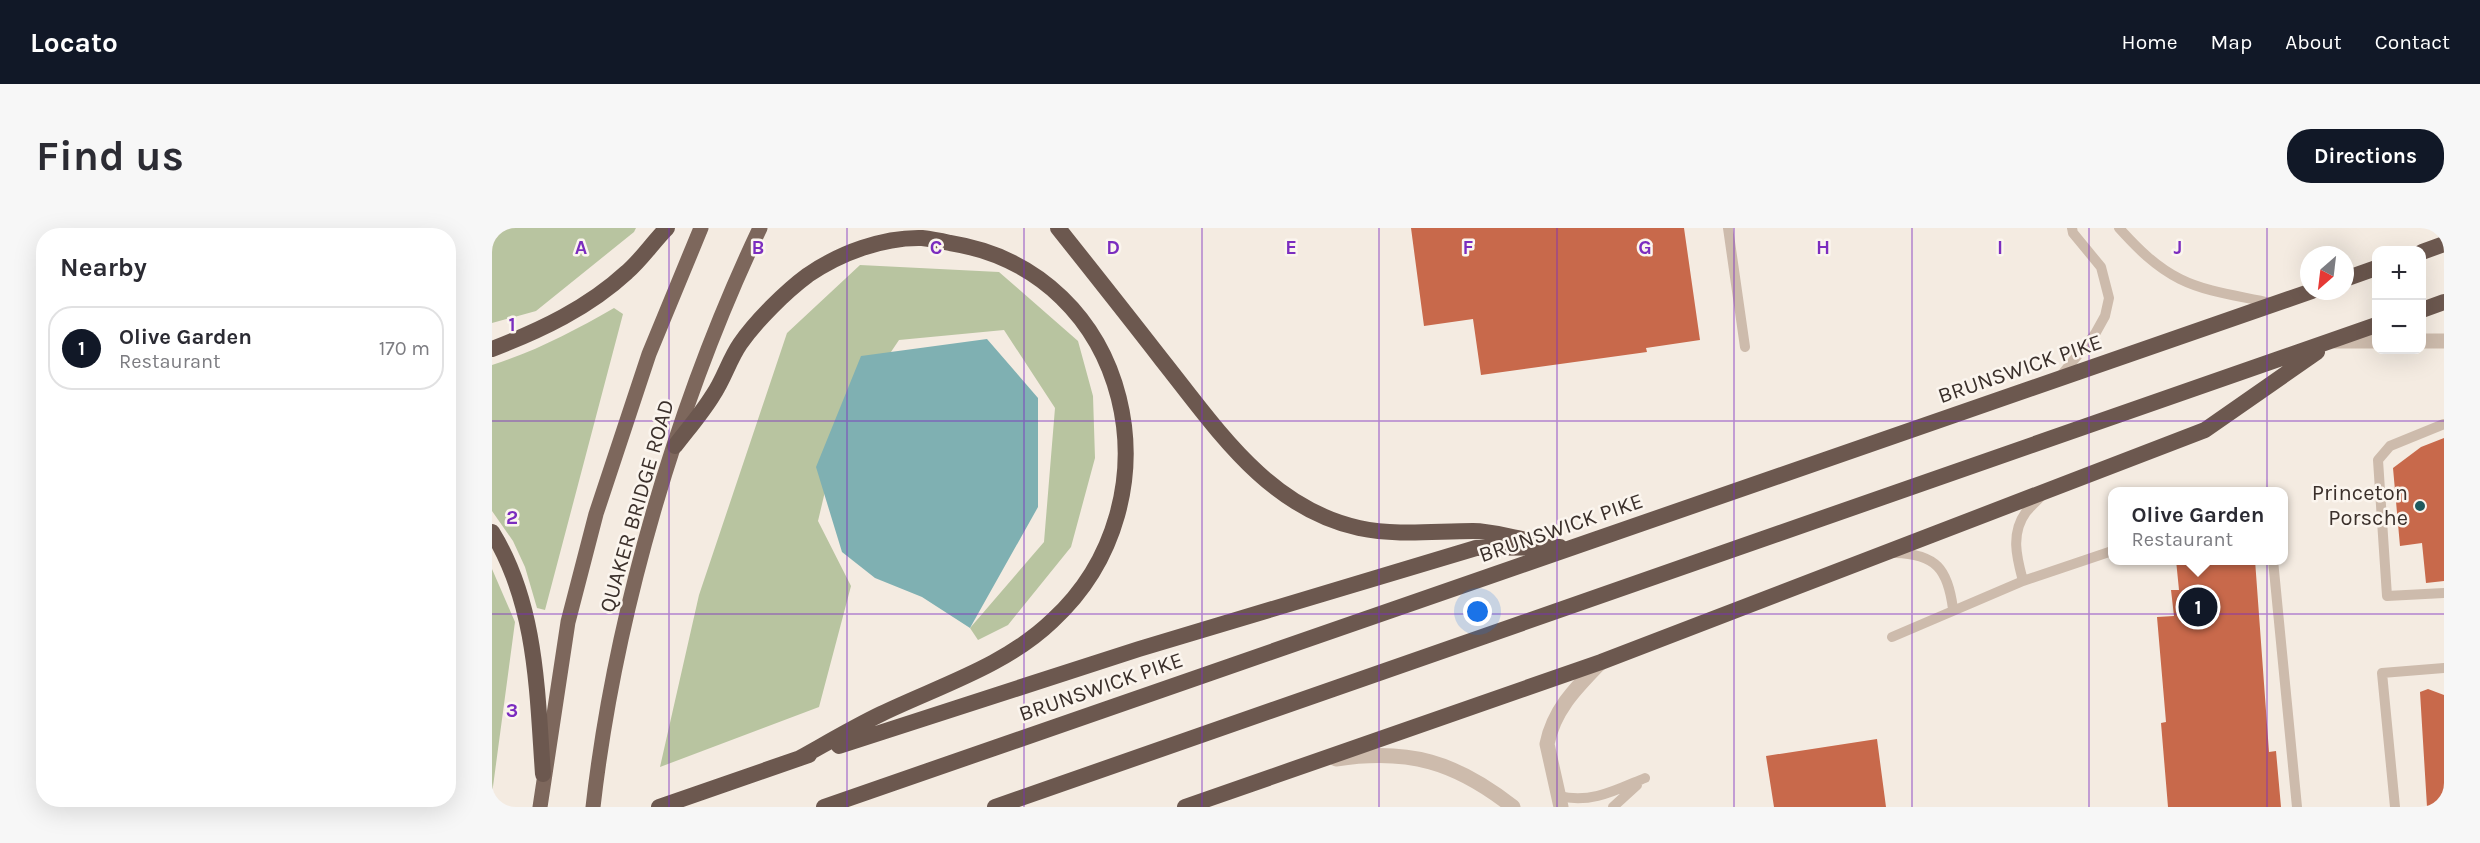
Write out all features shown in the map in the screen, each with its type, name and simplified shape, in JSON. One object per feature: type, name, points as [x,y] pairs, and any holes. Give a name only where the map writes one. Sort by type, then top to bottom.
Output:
[{"type":"highway","points":[[492,349],[535,333],[585,305],[628,272],[667,228]]},
{"type":"highway","points":[[1058,228],[1223,437],[1265,481],[1295,501],[1338,522],[1359,528],[1414,534],[1475,531],[1574,547]]},
{"type":"highway","points":[[675,446],[713,396],[740,344],[782,297],[809,274],[843,255],[883,242],[922,238],[962,245],[1001,257],[1034,275],[1072,307],[1092,331],[1108,363],[1118,389],[1125,421],[1125,479],[1108,542],[1092,572],[1076,595],[1053,621],[1026,643],[998,660],[879,715],[800,758]]},
{"type":"highway","points":[[2426,250],[2444,244]]},
{"type":"highway","points":[[2354,276],[2372,269]]},
{"type":"highway","name":"BRUNSWICK PIKE","points":[[824,807],[2300,295]]},
{"type":"highway","points":[[2426,308],[2444,302]]},
{"type":"highway","points":[[996,807],[2372,326]]},
{"type":"highway","points":[[1191,806],[1601,662],[2205,430],[2332,341]]},
{"type":"highway","points":[[492,532],[515,577],[526,612],[533,650],[543,774]]},
{"type":"highway","points":[[659,807],[800,758],[1139,650],[1476,548],[1574,547]]},
{"type":"main road","name":"QUAKER BRIDGE ROAD","points":[[540,807],[543,774],[568,622],[596,514],[649,354],[701,228]]},
{"type":"main road","name":"QUAKER BRIDGE ROAD","points":[[593,807],[611,694],[635,581],[675,446],[721,314],[760,228]]},
{"type":"street","points":[[2332,341],[2372,341]]},
{"type":"street","points":[[2426,341],[2444,341]]},
{"type":"street","points":[[1560,801],[1547,744],[1552,725],[1566,700],[1601,662]]},
{"type":"street","points":[[1309,764],[1348,757],[1393,754],[1418,757],[1455,770],[1492,790],[1514,807]]},
{"type":"lane","points":[[1728,228],[1745,347]]},
{"type":"lane","points":[[2119,228],[2157,265],[2180,279],[2198,286],[2274,304]]},
{"type":"lane","points":[[2057,380],[2095,334],[2105,316],[2109,298],[2101,267],[2075,230]]},
{"type":"lane","points":[[2444,424],[2390,446],[2378,460],[2387,596],[2444,593]]},
{"type":"lane","points":[[2023,581],[2015,551],[2016,537],[2025,514],[2044,491]]},
{"type":"lane","points":[[1886,552],[1915,554],[1930,560],[1947,577],[1953,609]]},
{"type":"lane","points":[[1892,637],[2023,581],[2108,552]]},
{"type":"lane","points":[[2273,565],[2297,807]]},
{"type":"lane","points":[[2395,807],[2382,673],[2444,668]]},
{"type":"lane","points":[[1560,801],[1603,796],[1645,778],[1613,807]]},
{"type":"green space","points":[[492,228],[636,228],[634,232],[536,311],[492,323]]},
{"type":"green space","points":[[860,265],[999,272],[1078,341],[1093,396],[1095,458],[1071,547],[1008,625],[978,640],[970,628],[1044,542],[1055,408],[1004,330],[899,340],[840,428],[818,521],[851,586],[819,707],[660,767],[699,595],[787,333]]},
{"type":"green space","points":[[614,308],[623,314],[545,610],[537,608],[525,567],[513,541],[492,511],[492,365],[554,340]]},
{"type":"green space","points":[[492,569],[515,622],[492,794]]},
{"type":"water","points":[[987,339],[1038,398],[1038,507],[970,628],[922,597],[875,578],[842,552],[816,467],[861,356]]},
{"type":"building","points":[[1411,228],[1684,228],[1700,340],[1646,348],[1647,352],[1481,375],[1473,319],[1424,326]]},
{"type":"building","name":"Princeton Porsche","points":[[2444,438],[2444,581],[2426,583],[2422,543],[2400,546],[2393,468],[2421,447]]},
{"type":"building","points":[[2176,565],[2255,565],[2269,752],[2276,751],[2281,807],[2168,807],[2161,723],[2166,722],[2157,617],[2174,616],[2171,590],[2179,590]]},
{"type":"building","points":[[2428,689],[2444,695],[2444,807],[2427,807],[2420,692]]},
{"type":"building","points":[[1877,739],[1886,807],[1774,807],[1766,756]]},
{"type":"place","name":"Princeton Porsche","points":[[2420,506]]},
{"type":"place","name":"Olive Garden","points":[[2198,607]]}]
